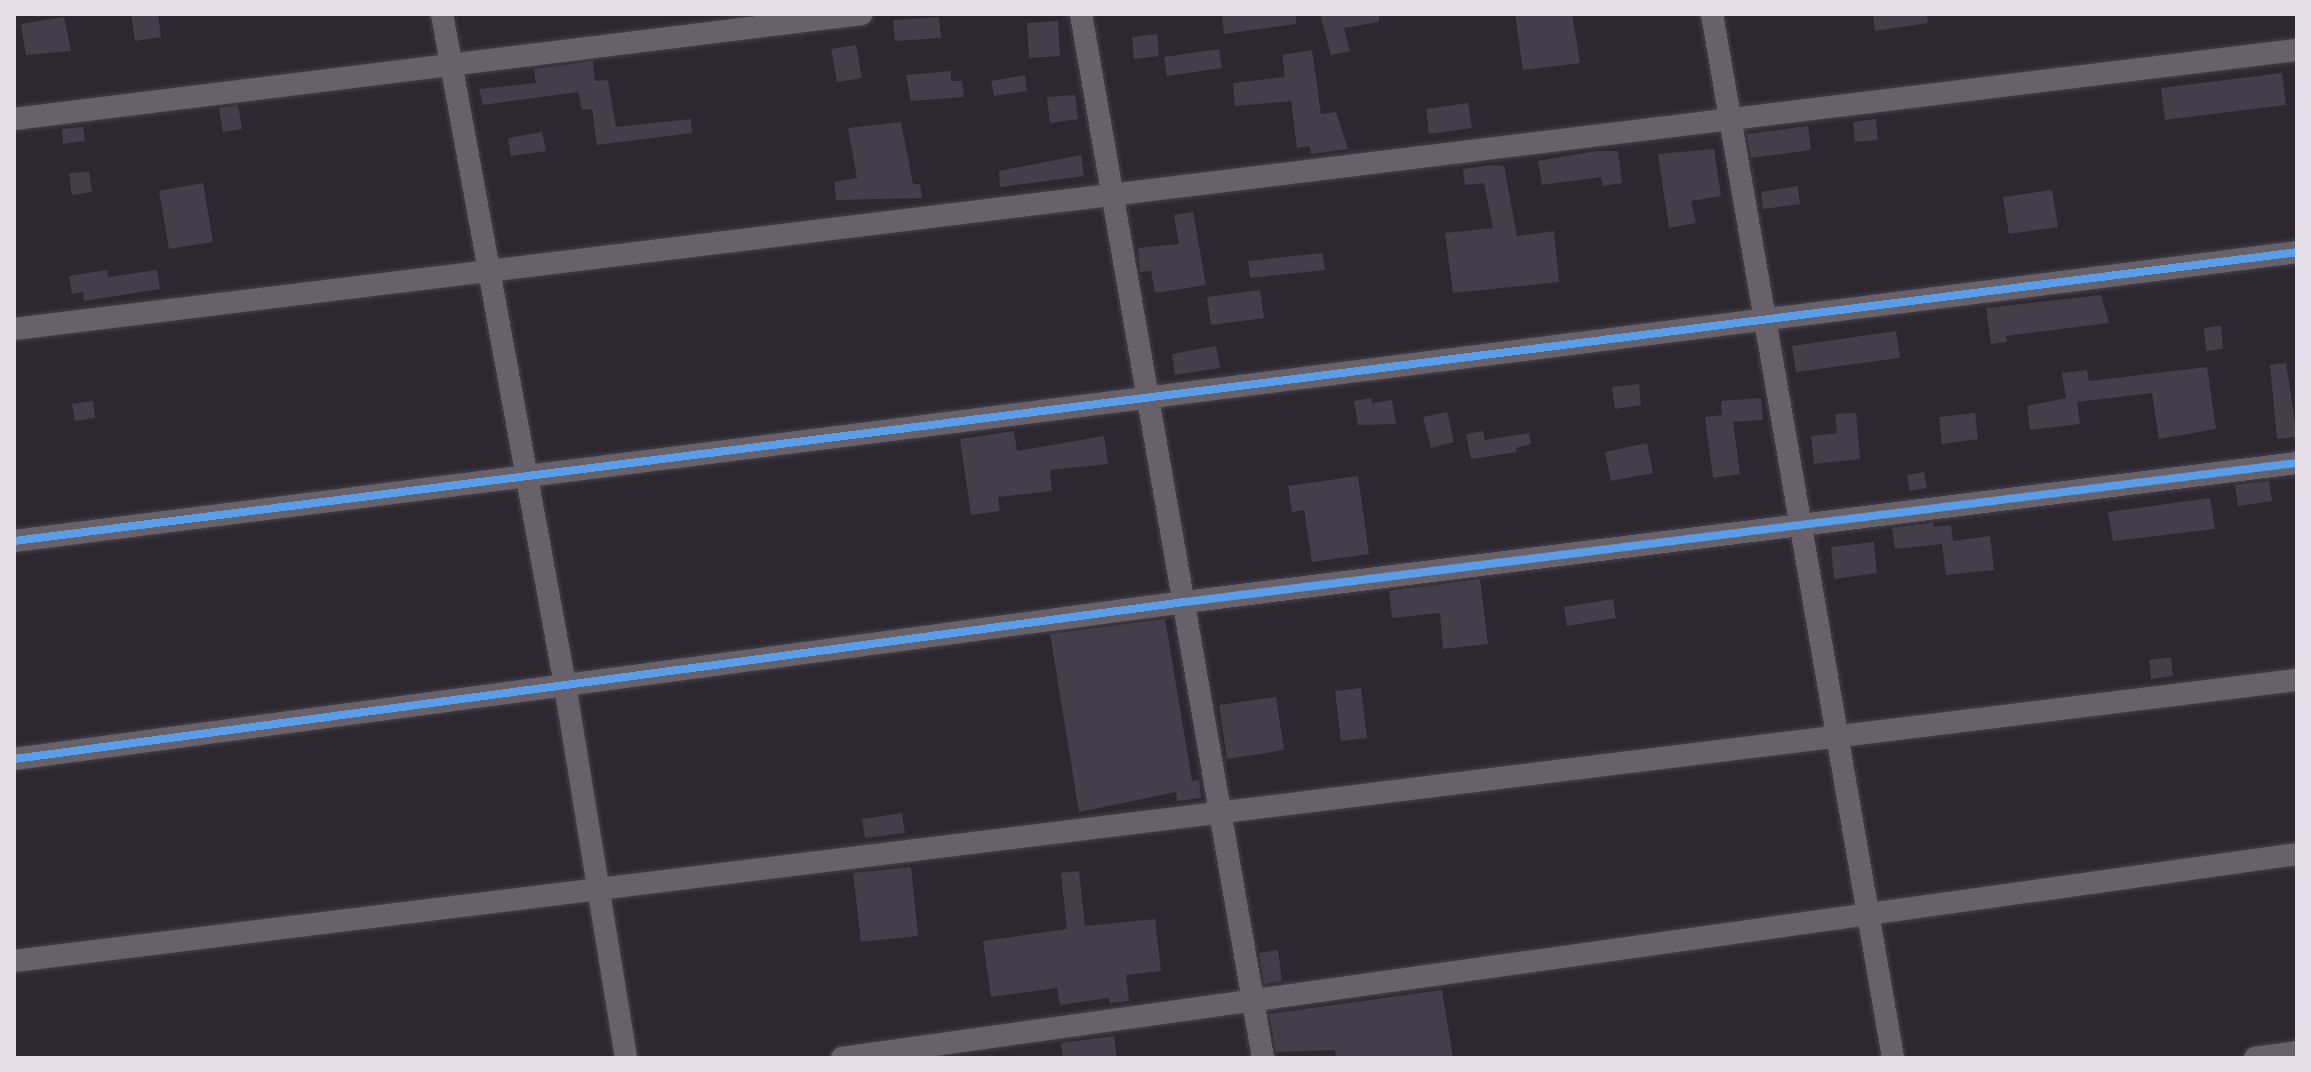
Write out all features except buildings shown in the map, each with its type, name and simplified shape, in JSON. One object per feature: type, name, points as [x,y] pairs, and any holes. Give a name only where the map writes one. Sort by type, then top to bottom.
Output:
[{"type":"street","points":[[442,14],[524,478],[565,685],[626,1058]]},
{"type":"street","points":[[14,119],[862,14]]},
{"type":"street","points":[[1081,14],[1263,1058]]},
{"type":"street","points":[[1712,14],[1893,1058]]},
{"type":"street","points":[[14,329],[1732,122],[2297,50]]},
{"type":"street","points":[[14,541],[1149,400],[2297,252]]},
{"type":"street","points":[[14,759],[1185,602],[2297,463]]},
{"type":"street","points":[[14,961],[1220,810],[2297,680]]},
{"type":"street","points":[[842,1058],[2297,854]]},
{"type":"street","points":[[2255,1058],[2297,1052]]},
{"type":"cycle path","points":[[14,541],[2297,252]]},
{"type":"cycle path","points":[[14,759],[1185,602],[2297,463]]}]
